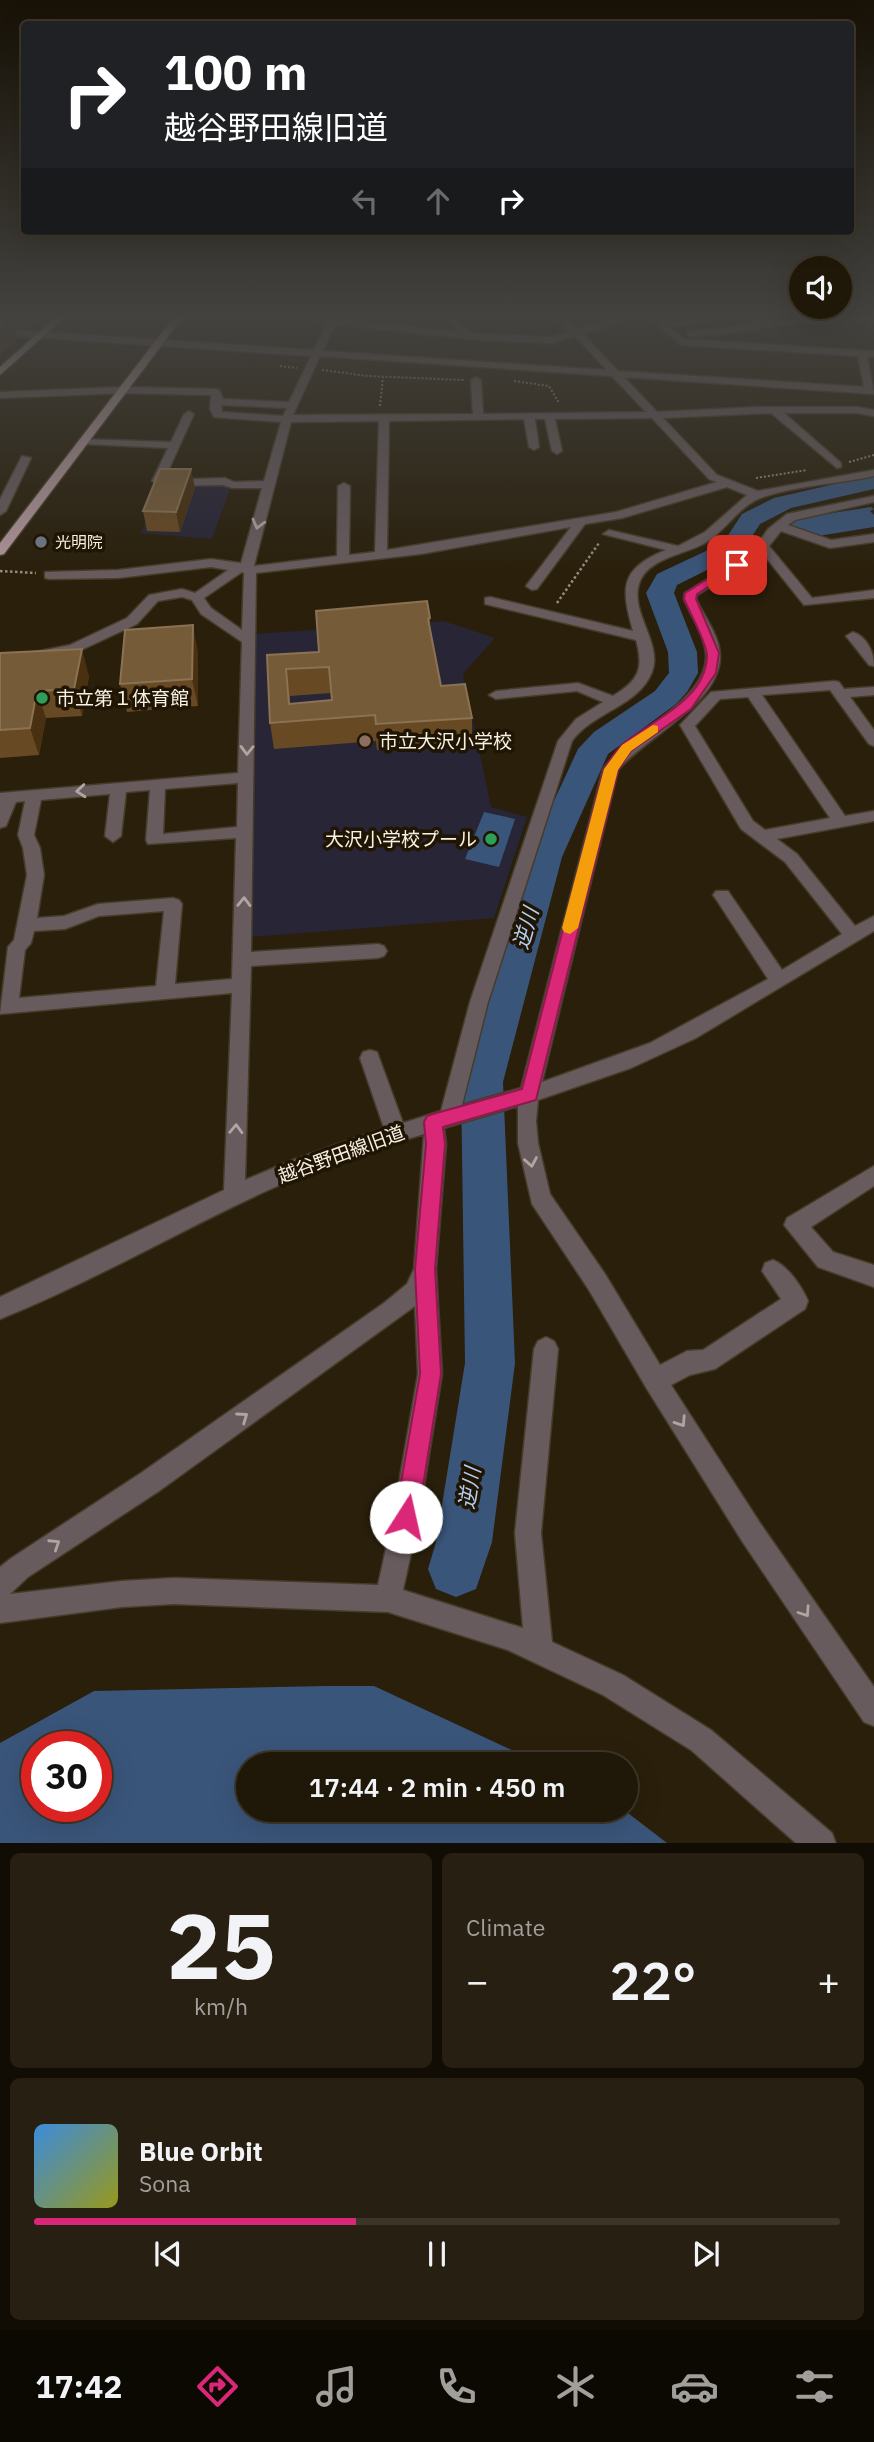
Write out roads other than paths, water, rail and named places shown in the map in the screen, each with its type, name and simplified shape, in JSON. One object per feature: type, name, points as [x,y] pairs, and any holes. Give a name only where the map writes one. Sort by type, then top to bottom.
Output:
[{"type":"main road","points":[[2,545],[113,403]]},
{"type":"street","points":[[217,403],[215,409],[218,415],[287,418],[652,415],[774,410],[858,410],[874,413]]},
{"type":"street","points":[[234,1198],[242,985],[249,641],[245,569],[287,418],[294,405],[243,403]]},
{"type":"street","points":[[477,403],[478,416]]},
{"type":"street","points":[[641,403],[713,477],[757,495]]},
{"type":"street","points":[[774,410],[837,465]]},
{"type":"street","points":[[188,414],[158,481],[166,484],[225,481],[232,485],[268,484]]},
{"type":"street","points":[[529,415],[534,447]]},
{"type":"street","points":[[548,415],[557,451]]},
{"type":"street","points":[[381,418],[381,555]]},
{"type":"street","points":[[84,441],[173,445]]},
{"type":"street","points":[[0,511],[26,458]]},
{"type":"street","points":[[388,1599],[406,1517],[430,1374],[425,1269],[436,1144],[448,1117],[479,1002],[565,741],[573,729],[586,718],[630,691],[647,671],[648,660],[630,597],[633,581],[647,564],[709,535],[735,509],[757,495],[874,473]]},
{"type":"street","points":[[49,575],[118,573],[211,563],[245,569],[478,542],[618,516],[727,484]]},
{"type":"street","points":[[343,559],[344,486]]},
{"type":"street","points":[[874,499],[801,513],[779,526],[758,554],[691,593],[690,599],[713,653],[710,673],[686,706],[626,748],[611,769],[523,1097],[528,1143],[540,1197],[597,1282],[655,1381],[751,1532],[874,1712]]},
{"type":"street","points":[[532,586],[580,523]]},
{"type":"street","points":[[779,526],[831,544],[874,538]]},
{"type":"street","points":[[609,534],[676,549]]},
{"type":"street","points":[[764,547],[809,602],[874,594]]},
{"type":"street","points":[[197,597],[245,569]]},
{"type":"street","points":[[0,663],[74,648],[132,621],[154,598],[182,593],[197,597],[206,611],[249,641]]},
{"type":"street","points":[[490,601],[640,637]]},
{"type":"street","points":[[853,636],[874,663]]},
{"type":"street","points":[[867,929],[791,858],[747,825],[687,724],[716,695],[834,685],[874,741]]},
{"type":"street","points":[[496,695],[578,687],[614,701]]},
{"type":"street","points":[[840,694],[874,691]]},
{"type":"street","points":[[752,692],[841,822]]},
{"type":"street","points":[[0,821],[5,797],[246,777]]},
{"type":"street","points":[[158,784],[154,840],[245,832]]},
{"type":"street","points":[[113,836],[119,787]]},
{"type":"street","points":[[34,795],[26,835],[33,848],[37,878],[22,943],[16,947],[4,1007],[242,985]]},
{"type":"street","points":[[763,836],[874,816]]},
{"type":"street","points":[[722,895],[751,942],[779,979]]},
{"type":"street","points":[[26,925],[65,922],[98,910],[173,904],[165,992]]},
{"type":"street","name":"越谷野田線旧道","points":[[0,1308],[295,1169],[396,1133],[523,1097],[652,1050],[727,1011],[867,929]]},
{"type":"street","points":[[242,960],[378,951]]},
{"type":"street","points":[[370,1058],[396,1133]]},
{"type":"street","points":[[874,1175],[795,1225],[826,1260],[874,1276]]},
{"type":"street","points":[[0,1584],[19,1568],[170,1468],[392,1311],[415,1292],[425,1269]]},
{"type":"street","points":[[655,1381],[687,1363],[707,1362],[797,1301],[773,1271]]},
{"type":"street","points":[[539,1650],[528,1533],[546,1349]]},
{"type":"street","points":[[0,1609],[122,1594],[174,1591],[388,1599],[512,1637],[613,1685],[701,1740],[821,1843]]},
{"type":"water","points":[[871,507],[874,509],[870,511],[874,515],[874,527],[818,536],[789,525],[800,518]]},
{"type":"water","name":"大沢小学校プール","points":[[484,812],[515,819],[499,867],[465,859]]},
{"type":"water","points":[[374,1686],[516,1752],[236,1752],[236,1822],[638,1821],[667,1843],[0,1843],[0,1743],[21,1731],[21,1822],[112,1822],[112,1731],[22,1731],[94,1691]]},
{"type":"waterway","name":"逆川","points":[[456,1569],[464,1542],[490,1363],[482,1082],[545,857],[594,749],[665,698],[677,686],[683,673],[682,652],[660,593],[666,580],[732,548],[751,519],[783,503],[874,482]]},
{"type":"place","name":"光明院","points":[[41,542]]},
{"type":"place","name":"市立第１体育館","points":[[42,698]]},
{"type":"place","name":"市立大沢小学校","points":[[365,741]]},
{"type":"place","name":"大沢小学校プール","points":[[491,839]]}]
